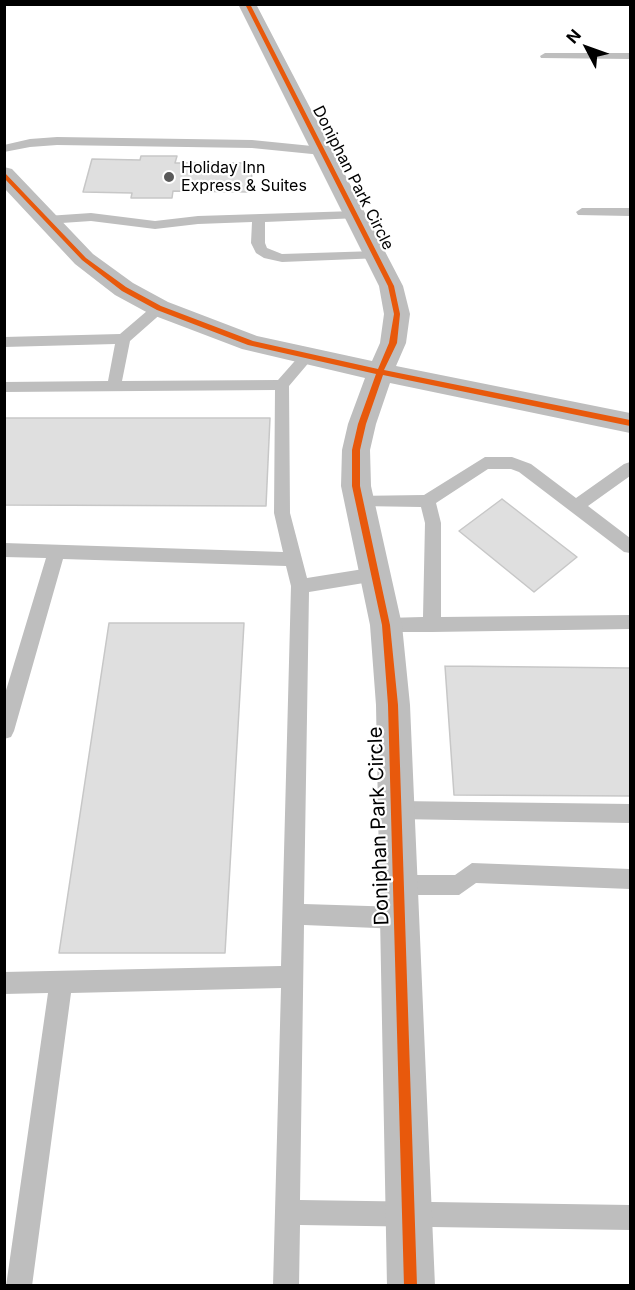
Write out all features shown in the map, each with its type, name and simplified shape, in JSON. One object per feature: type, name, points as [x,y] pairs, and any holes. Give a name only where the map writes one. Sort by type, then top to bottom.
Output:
[{"type":"street","name":"Doniphan Park Circle","points":[[247,4],[391,285],[397,314],[393,342],[362,424],[356,450],[356,486],[386,625],[393,705],[411,1286]]},
{"type":"street","points":[[4,174],[84,259],[124,289],[159,308],[251,343],[306,357],[630,423]]},
{"type":"lane","points":[[545,56],[630,56]]},
{"type":"lane","points":[[4,149],[30,143],[57,141],[121,141],[252,144],[322,151]]},
{"type":"lane","points":[[582,212],[630,212]]},
{"type":"lane","points":[[47,220],[92,217],[155,225],[198,220],[355,215]]},
{"type":"lane","points":[[259,218],[258,243],[261,250],[269,255],[296,260],[376,255]]},
{"type":"lane","points":[[114,386],[123,339],[159,308]]},
{"type":"lane","points":[[4,342],[123,339]]},
{"type":"lane","points":[[286,1286],[300,586],[282,513],[282,385],[306,357]]},
{"type":"lane","points":[[4,387],[282,385]]},
{"type":"lane","points":[[360,500],[427,501],[485,464],[512,463],[525,468],[630,546]]},
{"type":"lane","points":[[576,506],[630,468]]},
{"type":"lane","points":[[427,501],[433,523],[432,625]]},
{"type":"lane","points":[[4,550],[294,559]]},
{"type":"lane","points":[[4,732],[56,552]]},
{"type":"lane","points":[[300,586],[376,574]]},
{"type":"lane","points":[[386,625],[630,622]]},
{"type":"lane","points":[[396,810],[630,814]]},
{"type":"lane","points":[[293,914],[399,901],[459,885],[472,873],[630,879]]},
{"type":"lane","points":[[4,983],[292,977]]},
{"type":"lane","points":[[19,1286],[61,982]]},
{"type":"lane","points":[[287,1212],[409,1216],[630,1218]]},
{"type":"building","name":"Holiday Inn Express & Suites","points":[[141,156],[177,156],[175,163],[253,163],[250,192],[173,191],[172,198],[131,198],[132,193],[83,192],[92,159],[140,160]]},
{"type":"building","points":[[4,418],[270,418],[266,506],[4,505]]},
{"type":"building","points":[[502,499],[577,557],[534,592],[459,531]]},
{"type":"building","points":[[109,623],[244,623],[225,953],[59,953]]},
{"type":"building","points":[[445,666],[630,668],[630,796],[454,795]]},
{"type":"cycle path","points":[[4,174],[84,259],[124,289],[159,308],[251,343],[380,372],[393,343],[397,314],[391,286],[247,4]]},
{"type":"cycle path","points":[[411,1286],[393,705],[386,625],[356,486],[356,450],[362,424],[380,372],[630,423]]},
{"type":"place","name":"Holiday Inn Express & Suites","points":[[169,177]]}]
